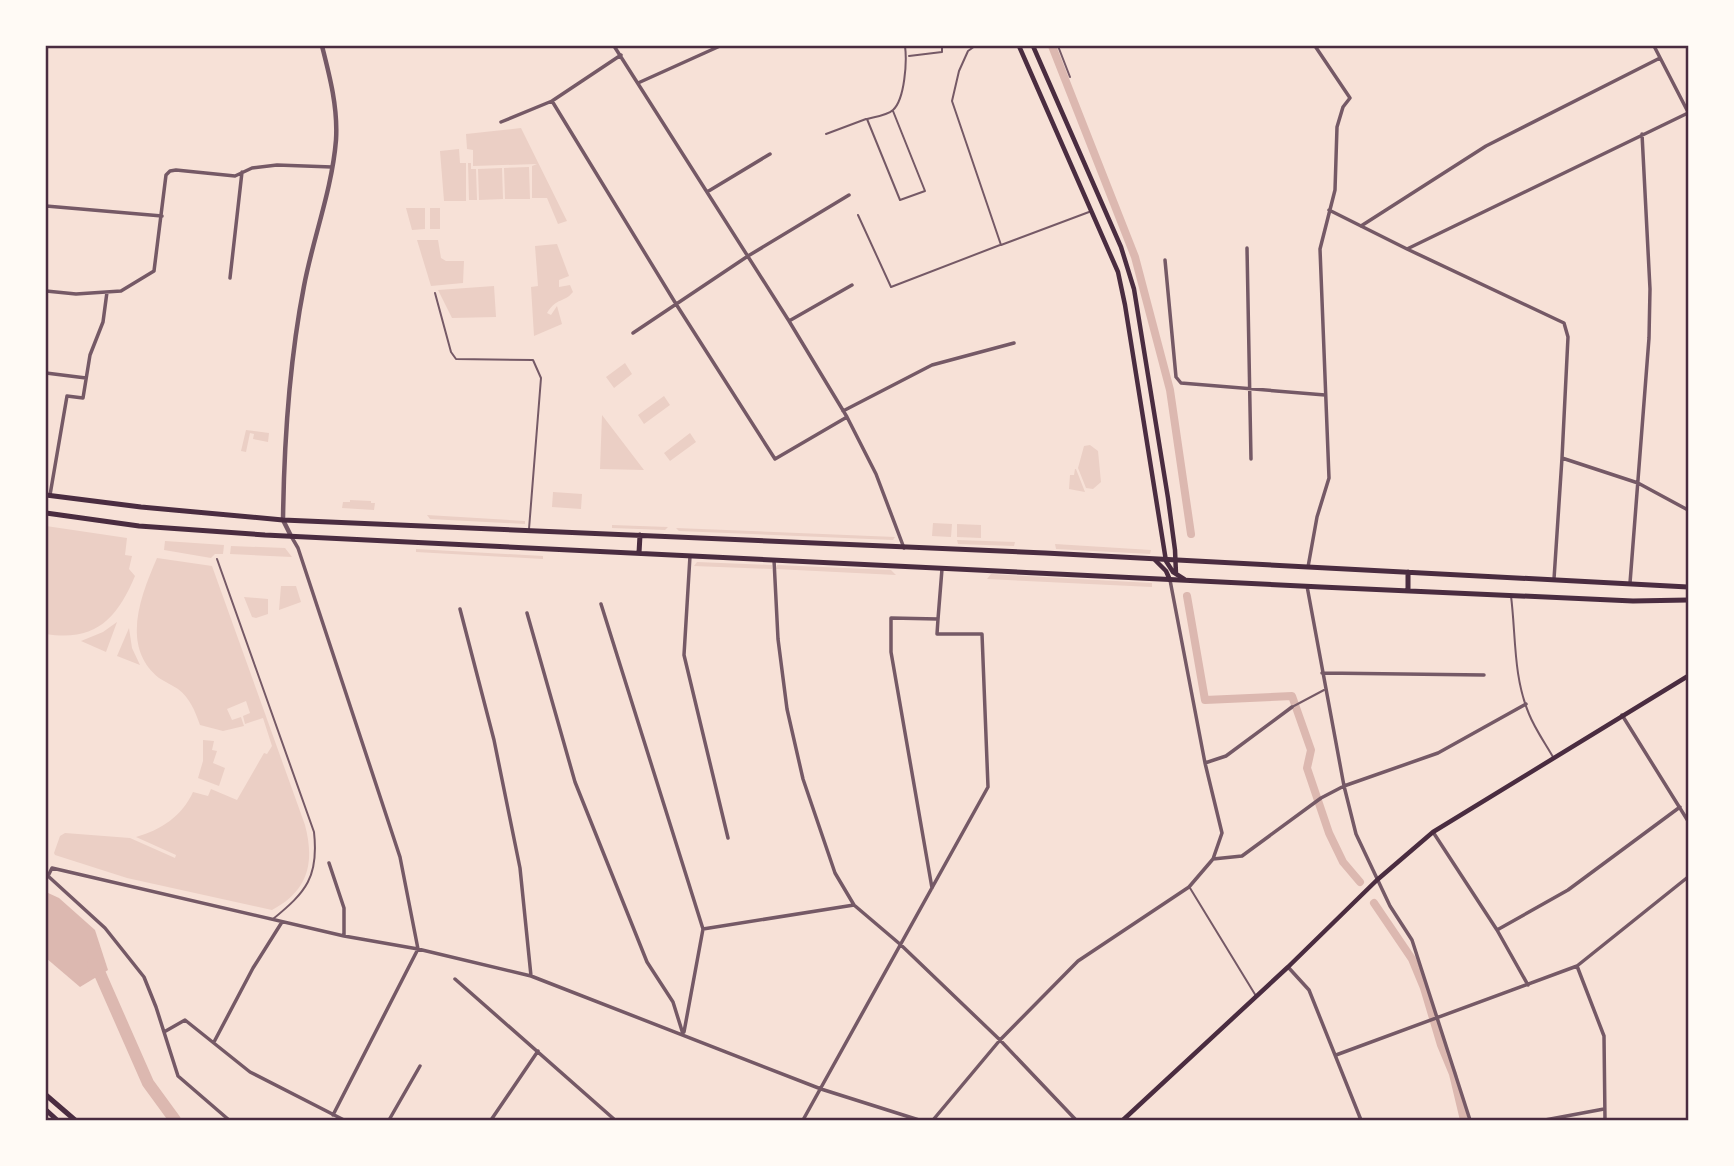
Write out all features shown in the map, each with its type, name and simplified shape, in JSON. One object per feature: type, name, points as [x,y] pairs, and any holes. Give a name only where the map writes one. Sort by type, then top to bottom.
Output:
[{"type":"main road","points":[[1019,46],[1118,272],[1164,550],[1174,578]]},
{"type":"main road","points":[[1032,46],[1121,247],[1131,280],[1149,369],[1175,551],[1170,564],[1154,579]]},
{"type":"main road","points":[[48,495],[283,520],[1689,587]]},
{"type":"main road","points":[[46,513],[139,526],[291,536],[1511,596],[1689,600]]},
{"type":"main road","points":[[639,553],[640,535]]},
{"type":"main road","points":[[1155,560],[1162,557],[1164,550]]},
{"type":"main road","points":[[1155,560],[1170,564]]},
{"type":"main road","points":[[1170,564],[1174,578]]},
{"type":"main road","points":[[1408,572],[1408,591]]},
{"type":"main road","points":[[1123,1121],[1377,880],[1433,832],[1689,676]]},
{"type":"main road","points":[[46,1095],[75,1121]]},
{"type":"main road","points":[[46,1110],[57,1121]]},
{"type":"street","points":[[322,46],[334,97],[336,140],[295,336],[290,376],[283,520],[298,548],[400,858],[418,949],[333,1115]]},
{"type":"street","points":[[614,46],[847,417],[877,474],[904,548]]},
{"type":"street","points":[[638,83],[720,46]]},
{"type":"street","points":[[1308,567],[1317,517],[1329,478],[1320,249],[1335,190],[1337,127],[1343,107],[1350,97],[1315,46]]},
{"type":"street","points":[[1408,249],[1688,113],[1654,46]]},
{"type":"street","points":[[501,122],[552,101],[621,55]]},
{"type":"street","points":[[1361,226],[1486,146],[1660,58]]},
{"type":"street","points":[[552,101],[775,459],[847,417]]},
{"type":"street","points":[[1630,583],[1649,338],[1650,289],[1642,134]]},
{"type":"street","points":[[707,192],[771,154]]},
{"type":"street","points":[[46,291],[76,294],[121,291],[154,271],[166,175],[170,171],[235,176],[251,168],[276,165],[332,167]]},
{"type":"street","points":[[230,278],[242,172]]},
{"type":"street","points":[[633,333],[748,256],[849,195]]},
{"type":"street","points":[[46,205],[162,216]]},
{"type":"street","points":[[1329,210],[1564,323],[1568,337],[1554,579]]},
{"type":"street","points":[[1247,248],[1251,459]]},
{"type":"street","points":[[1165,260],[1176,377],[1181,383],[1326,395]]},
{"type":"street","points":[[789,321],[852,285]]},
{"type":"street","points":[[48,495],[67,396],[83,398],[90,355],[103,322],[107,292]]},
{"type":"street","points":[[843,411],[932,365],[1014,343]]},
{"type":"street","points":[[46,373],[86,378]]},
{"type":"street","points":[[1562,458],[1638,484],[1689,510]]},
{"type":"street","points":[[690,556],[684,655],[728,838]]},
{"type":"street","points":[[774,560],[778,639],[787,709],[803,779],[835,873],[854,905],[901,945],[1000,1040],[1076,1121]]},
{"type":"street","points":[[803,1121],[988,787],[982,634],[937,634],[942,567]]},
{"type":"street","points":[[933,1121],[1000,1040],[1077,961],[1189,887],[1213,859],[1222,833],[1205,763],[1173,587],[1174,578]]},
{"type":"street","points":[[1307,586],[1344,786],[1356,834],[1390,906],[1412,940],[1435,1019],[1470,1121]]},
{"type":"street","points":[[601,604],[703,929],[683,1034]]},
{"type":"street","points":[[460,609],[494,740],[520,867],[531,975]]},
{"type":"street","points":[[527,613],[575,782],[647,962],[673,1002],[683,1034]]},
{"type":"street","points":[[933,890],[891,653],[891,618],[938,619]]},
{"type":"street","points":[[1322,673],[1484,675]]},
{"type":"street","points":[[1213,859],[1242,856],[1321,798],[1344,786],[1438,753],[1526,704]]},
{"type":"street","points":[[1205,763],[1226,756],[1292,707]]},
{"type":"street","points":[[1622,715],[1689,821]]},
{"type":"street","points":[[1497,930],[1568,890],[1680,807]]},
{"type":"street","points":[[1433,832],[1497,930],[1528,985]]},
{"type":"street","points":[[329,863],[344,908],[344,936]]},
{"type":"street","points":[[229,1121],[178,1076],[144,977],[105,928],[48,876],[52,868],[272,920],[531,975],[821,1089],[919,1121]]},
{"type":"street","points":[[1336,1055],[1577,966],[1689,877]]},
{"type":"street","points":[[703,929],[854,905]]},
{"type":"street","points":[[214,1042],[253,968],[282,922]]},
{"type":"street","points":[[1577,966],[1604,1036],[1605,1121]]},
{"type":"street","points":[[1288,967],[1309,990],[1360,1121]]},
{"type":"street","points":[[455,979],[615,1121]]},
{"type":"street","points":[[164,1032],[185,1020],[250,1072],[340,1120]]},
{"type":"street","points":[[491,1121],[538,1051]]},
{"type":"street","points":[[389,1121],[420,1066]]},
{"type":"street","points":[[1545,1121],[1604,1109]]},
{"type":"lane","points":[[826,134],[893,111],[901,98],[905,46]]},
{"type":"lane","points":[[906,56],[942,52],[942,46]]},
{"type":"lane","points":[[975,46],[968,51],[959,71],[952,102],[1001,245]]},
{"type":"lane","points":[[1058,46],[1070,77]]},
{"type":"lane","points":[[867,119],[900,200],[925,191],[893,111]]},
{"type":"lane","points":[[858,215],[891,287],[1092,211]]},
{"type":"lane","points":[[435,293],[451,352],[456,359],[533,360],[541,378],[528,530]]},
{"type":"lane","points":[[217,559],[314,832],[314,871],[305,890],[272,920]]},
{"type":"lane","points":[[1511,596],[1515,659],[1526,704],[1554,758]]},
{"type":"lane","points":[[1292,707],[1325,689]]},
{"type":"lane","points":[[1189,887],[1256,996]]},
{"type":"shaded area","points":[[521,128],[567,221],[558,224],[547,198],[532,198],[532,166],[537,164],[473,166],[473,150],[467,149],[466,134]]},
{"type":"shaded area","points":[[459,149],[460,163],[466,163],[466,201],[444,201],[440,151]]},
{"type":"shaded area","points":[[468,163],[471,163],[471,169],[476,169],[477,200],[469,200]]},
{"type":"shaded area","points":[[529,167],[530,199],[505,199],[504,168]]},
{"type":"shaded area","points":[[502,168],[503,199],[479,200],[478,169]]},
{"type":"shaded area","points":[[406,208],[425,208],[425,229],[412,230]]},
{"type":"shaded area","points":[[430,208],[440,208],[440,229],[430,229]]},
{"type":"shaded area","points":[[417,240],[438,240],[441,258],[446,261],[464,261],[463,283],[431,286]]},
{"type":"shaded area","points":[[557,244],[569,276],[559,280],[559,287],[570,285],[573,292],[547,313],[551,315],[557,306],[562,324],[534,336],[531,287],[538,286],[535,246]]},
{"type":"shaded area","points":[[494,286],[496,317],[452,318],[438,290]]},
{"type":"shaded area","points":[[625,363],[632,374],[614,388],[606,377]]},
{"type":"shaded area","points":[[664,396],[670,405],[644,424],[638,415]]},
{"type":"shaded area","points":[[602,415],[644,470],[600,469]]},
{"type":"shaded area","points":[[246,430],[269,433],[268,442],[253,439],[254,434],[250,433],[246,452],[241,451]]},
{"type":"shaded area","points":[[690,433],[696,442],[670,461],[664,453]]},
{"type":"shaded area","points":[[1090,445],[1098,451],[1101,482],[1093,489],[1086,488],[1078,468],[1084,446]]},
{"type":"shaded area","points":[[1075,469],[1085,492],[1069,489],[1070,475],[1074,475]]},
{"type":"shaded area","points":[[553,492],[582,494],[581,509],[552,507]]},
{"type":"shaded area","points":[[371,501],[375,503],[374,510],[342,508],[343,502]]},
{"type":"shaded area","points":[[427,515],[525,521],[525,524],[430,519]]},
{"type":"shaded area","points":[[933,523],[952,524],[951,537],[932,536]]},
{"type":"shaded area","points":[[957,524],[981,525],[981,538],[957,537]]},
{"type":"shaded area","points":[[612,525],[668,527],[665,530],[612,528]]},
{"type":"shaded area","points":[[46,526],[127,538],[125,555],[132,556],[129,569],[135,576],[112,615],[91,631],[63,636],[46,634]]},
{"type":"shaded area","points":[[676,528],[895,537],[893,540],[679,531]]},
{"type":"shaded area","points":[[957,540],[1015,542],[1014,546],[958,544]]},
{"type":"shaded area","points":[[165,541],[224,545],[223,554],[215,554],[211,558],[164,550]]},
{"type":"shaded area","points":[[1055,544],[1151,550],[1150,554],[1056,549]]},
{"type":"shaded area","points":[[231,546],[285,548],[292,557],[230,554]]},
{"type":"shaded area","points":[[416,549],[543,556],[543,559],[416,552]]},
{"type":"shaded area","points":[[157,558],[212,566],[305,825],[309,852],[306,875],[294,894],[272,910],[127,878],[54,853],[60,836],[65,833],[130,838],[175,858],[176,855],[136,837],[170,821],[183,808],[193,792],[208,796],[211,789],[237,800],[264,753],[267,754],[272,746],[263,718],[245,724],[243,716],[250,713],[246,701],[227,709],[232,720],[241,717],[244,726],[223,731],[200,725],[186,696],[159,678],[147,665],[140,651],[137,620],[145,588]]},
{"type":"shaded area","points":[[697,562],[772,565],[772,569],[694,566]]},
{"type":"shaded area","points":[[777,565],[891,570],[896,575],[776,569]]},
{"type":"shaded area","points":[[991,574],[1152,583],[1152,587],[987,579]]},
{"type":"shaded area","points":[[281,586],[296,586],[301,602],[279,610]]},
{"type":"shaded area","points":[[244,597],[268,599],[268,614],[252,617]]},
{"type":"shaded area","points":[[117,622],[106,652],[81,641],[103,632]]},
{"type":"shaded area","points":[[129,628],[132,648],[140,665],[117,656]]},
{"type":"shaded area","points":[[203,740],[214,741],[212,750],[217,751],[213,763],[225,768],[219,786],[198,778],[203,761]]},
{"type":"shaded area","points":[[46,892],[59,898],[95,930],[108,970],[80,987],[46,958]]},
{"type":"waterway","points":[[1052,46],[1135,257],[1170,390],[1191,534]]},
{"type":"waterway","points":[[1187,596],[1205,700],[1292,696],[1311,750],[1307,768],[1329,833],[1343,862],[1360,882]]},
{"type":"waterway","points":[[1374,903],[1412,959],[1453,1074],[1464,1120]]},
{"type":"waterway","points":[[93,964],[97,967],[148,1083],[175,1120]]}]
